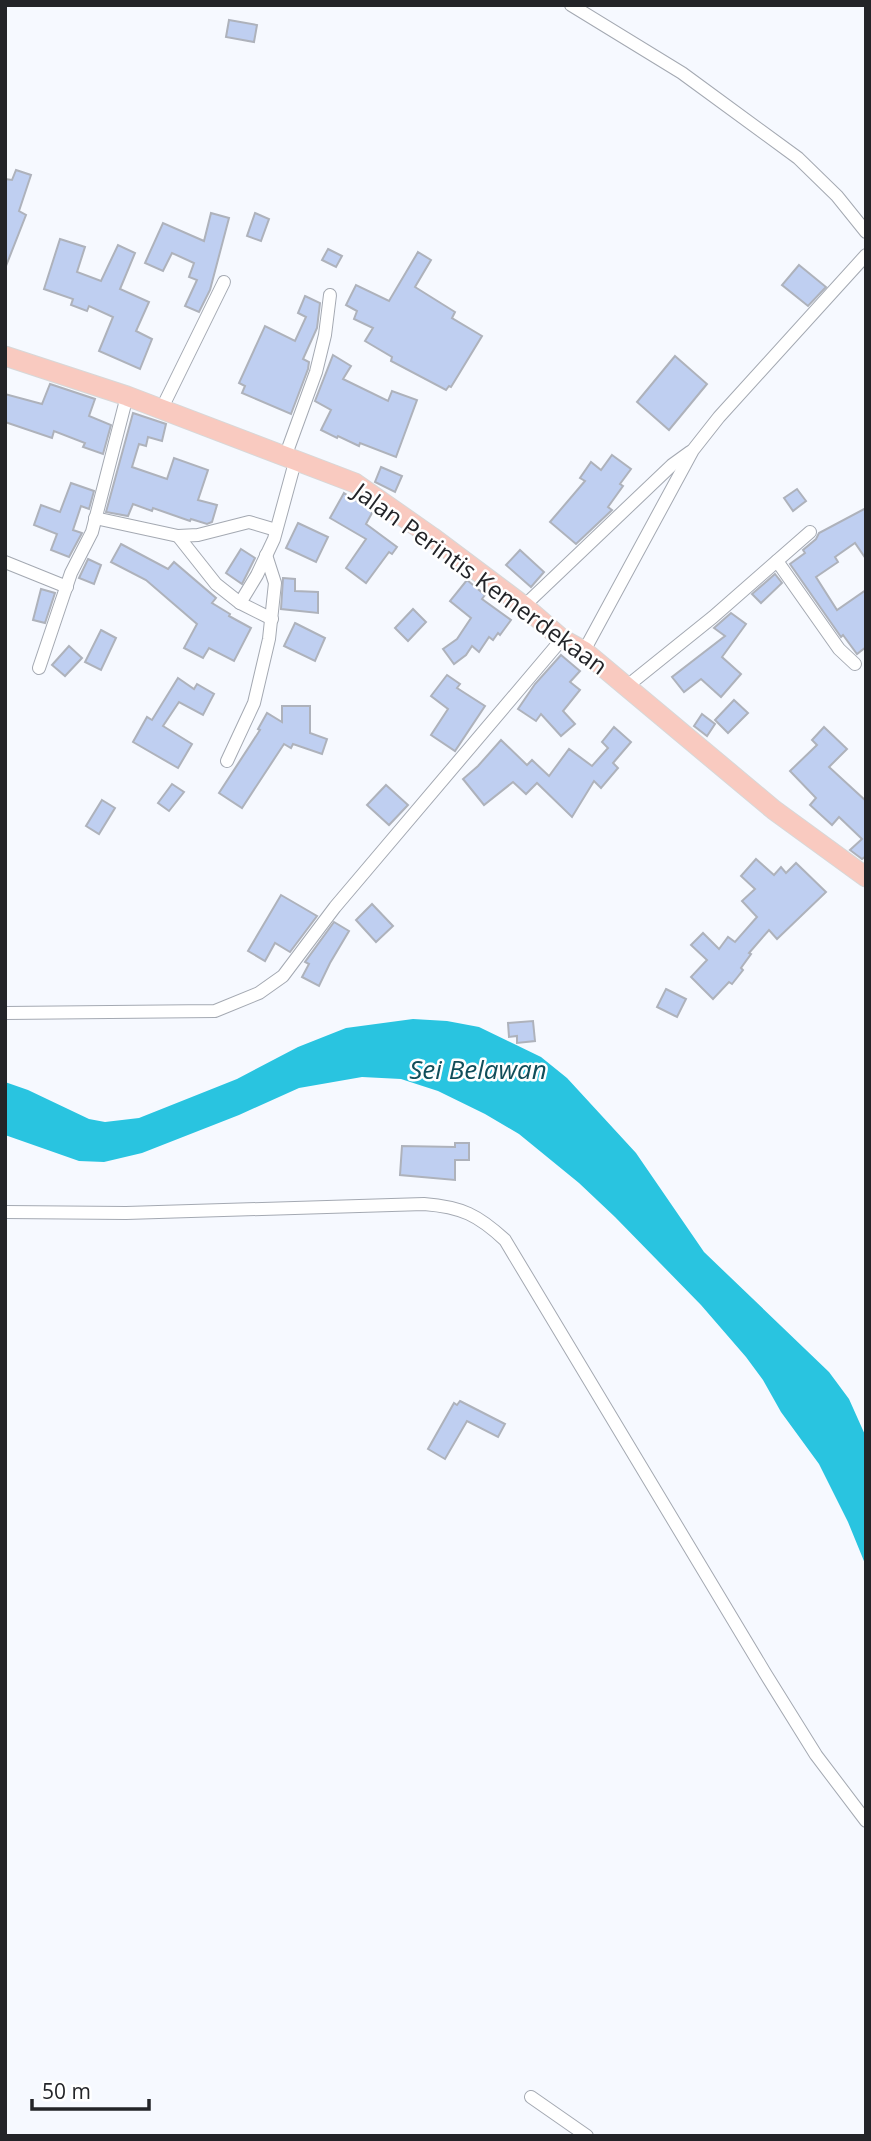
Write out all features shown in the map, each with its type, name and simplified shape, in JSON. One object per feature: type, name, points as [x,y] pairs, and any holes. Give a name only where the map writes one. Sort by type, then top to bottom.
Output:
[{"type":"main road","name":"Jalan Perintis Kemerdekaan","points":[[5,356],[127,396],[355,483],[524,606],[562,639],[584,651],[774,810],[866,877]]},
{"type":"street","points":[[572,5],[682,72],[798,158],[837,196],[866,232]]},
{"type":"street","points":[[584,651],[693,450],[719,417],[866,255]]},
{"type":"street","points":[[161,410],[223,282]]},
{"type":"street","points":[[240,603],[276,530],[290,459],[325,334],[330,295]]},
{"type":"street","points":[[39,668],[66,587],[92,532],[127,396]]},
{"type":"street","points":[[524,606],[672,466],[693,450]]},
{"type":"street","points":[[95,518],[178,536],[206,534],[249,522],[276,530]]},
{"type":"street","points":[[626,687],[810,533]]},
{"type":"street","points":[[178,536],[216,584],[240,603],[272,619]]},
{"type":"street","points":[[227,761],[254,703],[272,619],[275,583],[266,555]]},
{"type":"street","points":[[778,561],[839,649],[855,664]]},
{"type":"street","points":[[5,562],[66,587]]},
{"type":"street","points":[[5,1013],[215,1012],[260,993],[282,976],[335,907],[562,639]]},
{"type":"street","points":[[5,1212],[126,1213],[424,1204],[447,1206],[482,1219],[505,1240],[765,1673],[816,1755],[866,1821]]},
{"type":"street","points":[[531,2097],[587,2136]]},
{"type":"water","name":"Sei Belawan","points":[[413,1019],[447,1021],[479,1027],[541,1057],[567,1078],[636,1153],[704,1252],[829,1372],[849,1399],[866,1437],[866,1566],[819,1464],[746,1357],[701,1305],[579,1183],[519,1134],[485,1114],[438,1091],[401,1079],[362,1077],[299,1088],[142,1153],[104,1162],[79,1161],[5,1135],[5,1082],[89,1119],[105,1122],[139,1118],[237,1079],[298,1047],[346,1028]]},
{"type":"building","points":[[229,20],[257,25],[254,42],[226,37]]},
{"type":"building","points":[[16,170],[31,175],[19,211],[26,215],[6,266],[5,179],[12,180]]},
{"type":"building","points":[[211,213],[229,218],[210,290],[199,312],[185,306],[197,280],[189,277],[194,263],[172,253],[163,271],[145,263],[163,223],[204,241]]},
{"type":"building","points":[[255,213],[269,219],[261,241],[247,236]]},
{"type":"building","points":[[60,239],[85,247],[77,272],[101,281],[118,245],[135,253],[120,289],[149,302],[136,331],[152,339],[140,369],[99,351],[113,317],[89,306],[87,311],[71,305],[73,299],[44,289]]},
{"type":"building","points":[[328,249],[342,256],[336,267],[322,260]]},
{"type":"building","points":[[418,252],[431,260],[415,287],[455,312],[452,318],[482,336],[451,387],[446,390],[391,361],[392,357],[365,341],[373,328],[354,319],[357,311],[346,305],[356,285],[389,301]]},
{"type":"building","points":[[799,265],[826,287],[808,306],[782,285]]},
{"type":"building","points":[[305,296],[320,303],[317,328],[303,359],[309,362],[308,369],[291,414],[242,393],[245,386],[239,383],[265,326],[295,341],[306,317],[298,313]]},
{"type":"building","points":[[333,355],[351,366],[343,379],[388,401],[392,391],[417,400],[396,457],[360,443],[359,446],[321,430],[331,410],[315,401]]},
{"type":"building","points":[[675,356],[707,384],[669,430],[637,402]]},
{"type":"building","points":[[50,384],[95,399],[89,416],[111,425],[103,454],[83,447],[85,443],[54,431],[52,438],[5,422],[5,394],[42,404]]},
{"type":"building","points":[[133,413],[166,424],[162,441],[148,437],[146,446],[139,444],[132,467],[167,479],[174,458],[208,470],[198,500],[217,505],[212,522],[207,524],[191,519],[190,521],[133,504],[128,516],[106,512]]},
{"type":"building","points":[[612,455],[631,469],[608,507],[612,510],[576,544],[550,522],[585,481],[580,478],[591,462],[601,470]]},
{"type":"building","points":[[381,467],[402,476],[395,492],[375,482]]},
{"type":"building","points":[[71,483],[94,491],[89,509],[81,506],[73,530],[82,533],[69,557],[51,550],[57,534],[34,525],[41,505],[60,512]]},
{"type":"building","points":[[797,489],[806,501],[793,511],[784,498]]},
{"type":"building","points":[[344,493],[373,511],[366,524],[397,547],[392,554],[389,552],[366,583],[346,568],[366,539],[330,518]]},
{"type":"building","points":[[866,508],[866,559],[855,543],[835,557],[838,562],[816,577],[837,610],[866,590],[866,647],[857,654],[843,635],[841,637],[790,564],[805,553],[803,550],[819,533]]},
{"type":"building","points":[[298,523],[328,537],[316,562],[286,548]]},
{"type":"building","points":[[121,544],[168,569],[174,562],[216,598],[212,603],[251,628],[234,661],[209,648],[203,658],[184,648],[197,624],[146,580],[111,562]]},
{"type":"building","points":[[241,549],[255,558],[242,584],[226,573]]},
{"type":"building","points":[[520,550],[544,572],[531,587],[506,565]]},
{"type":"building","points":[[88,559],[101,565],[94,584],[79,578]]},
{"type":"building","points":[[775,574],[782,583],[761,603],[752,594]]},
{"type":"building","points":[[283,578],[295,579],[295,591],[318,592],[318,613],[281,609]]},
{"type":"building","points":[[467,580],[485,595],[482,599],[511,620],[500,635],[498,633],[493,640],[489,637],[479,652],[472,646],[466,655],[454,664],[443,649],[457,639],[471,618],[450,601]]},
{"type":"building","points":[[41,589],[55,593],[45,623],[33,620]]},
{"type":"building","points":[[413,609],[426,622],[408,641],[395,628]]},
{"type":"building","points":[[731,613],[746,624],[722,657],[741,674],[721,697],[701,679],[684,692],[672,677],[725,636],[714,628]]},
{"type":"building","points":[[295,623],[325,638],[315,661],[284,646]]},
{"type":"building","points":[[101,630],[116,638],[101,670],[85,662]]},
{"type":"building","points":[[69,646],[82,658],[65,676],[52,665]]},
{"type":"building","points":[[561,655],[580,671],[570,682],[580,690],[563,711],[575,724],[561,736],[541,714],[536,721],[518,709],[535,684]]},
{"type":"building","points":[[447,675],[460,684],[457,688],[485,706],[455,751],[431,735],[448,709],[431,696]]},
{"type":"building","points":[[178,678],[194,689],[197,684],[214,694],[203,715],[179,702],[163,726],[192,744],[178,768],[133,742],[147,717],[152,720]]},
{"type":"building","points":[[734,700],[748,713],[728,733],[715,720]]},
{"type":"building","points":[[282,706],[310,706],[310,733],[327,739],[322,754],[293,744],[291,748],[284,744],[242,808],[219,793],[260,730],[258,729],[267,713],[282,722]]},
{"type":"building","points":[[702,714],[715,724],[707,736],[694,726]]},
{"type":"building","points":[[614,727],[631,742],[613,763],[618,768],[601,788],[594,781],[572,817],[537,783],[526,794],[513,782],[484,805],[463,779],[501,740],[527,765],[532,760],[549,776],[569,749],[592,766],[608,748],[602,742]]},
{"type":"building","points":[[824,727],[847,749],[829,767],[866,801],[866,856],[862,859],[850,850],[862,839],[839,817],[832,825],[810,805],[816,798],[790,771],[817,745],[812,740]]},
{"type":"building","points":[[172,784],[184,792],[169,811],[158,803]]},
{"type":"building","points":[[386,785],[408,805],[389,825],[367,805]]},
{"type":"building","points":[[102,800],[115,808],[99,834],[86,826]]},
{"type":"building","points":[[756,859],[774,875],[781,867],[786,873],[796,863],[826,892],[777,939],[769,930],[749,953],[751,954],[741,968],[743,970],[732,984],[729,982],[713,999],[691,977],[707,960],[691,945],[703,933],[719,949],[728,937],[735,942],[757,917],[742,901],[755,889],[741,876]]},
{"type":"building","points":[[281,895],[317,916],[290,952],[275,943],[265,961],[248,951]]},
{"type":"building","points":[[372,904],[393,926],[376,942],[356,920]]},
{"type":"building","points":[[334,922],[349,931],[319,986],[302,977],[309,964],[305,962]]},
{"type":"building","points":[[666,989],[686,999],[677,1017],[657,1007]]},
{"type":"building","points":[[533,1021],[535,1041],[517,1043],[517,1036],[509,1037],[508,1023]]},
{"type":"building","points":[[455,1143],[469,1143],[469,1160],[455,1160],[455,1180],[400,1175],[402,1146],[455,1147]]},
{"type":"building","points":[[460,1401],[505,1424],[498,1437],[467,1421],[445,1459],[428,1449],[454,1403],[457,1405]]}]
